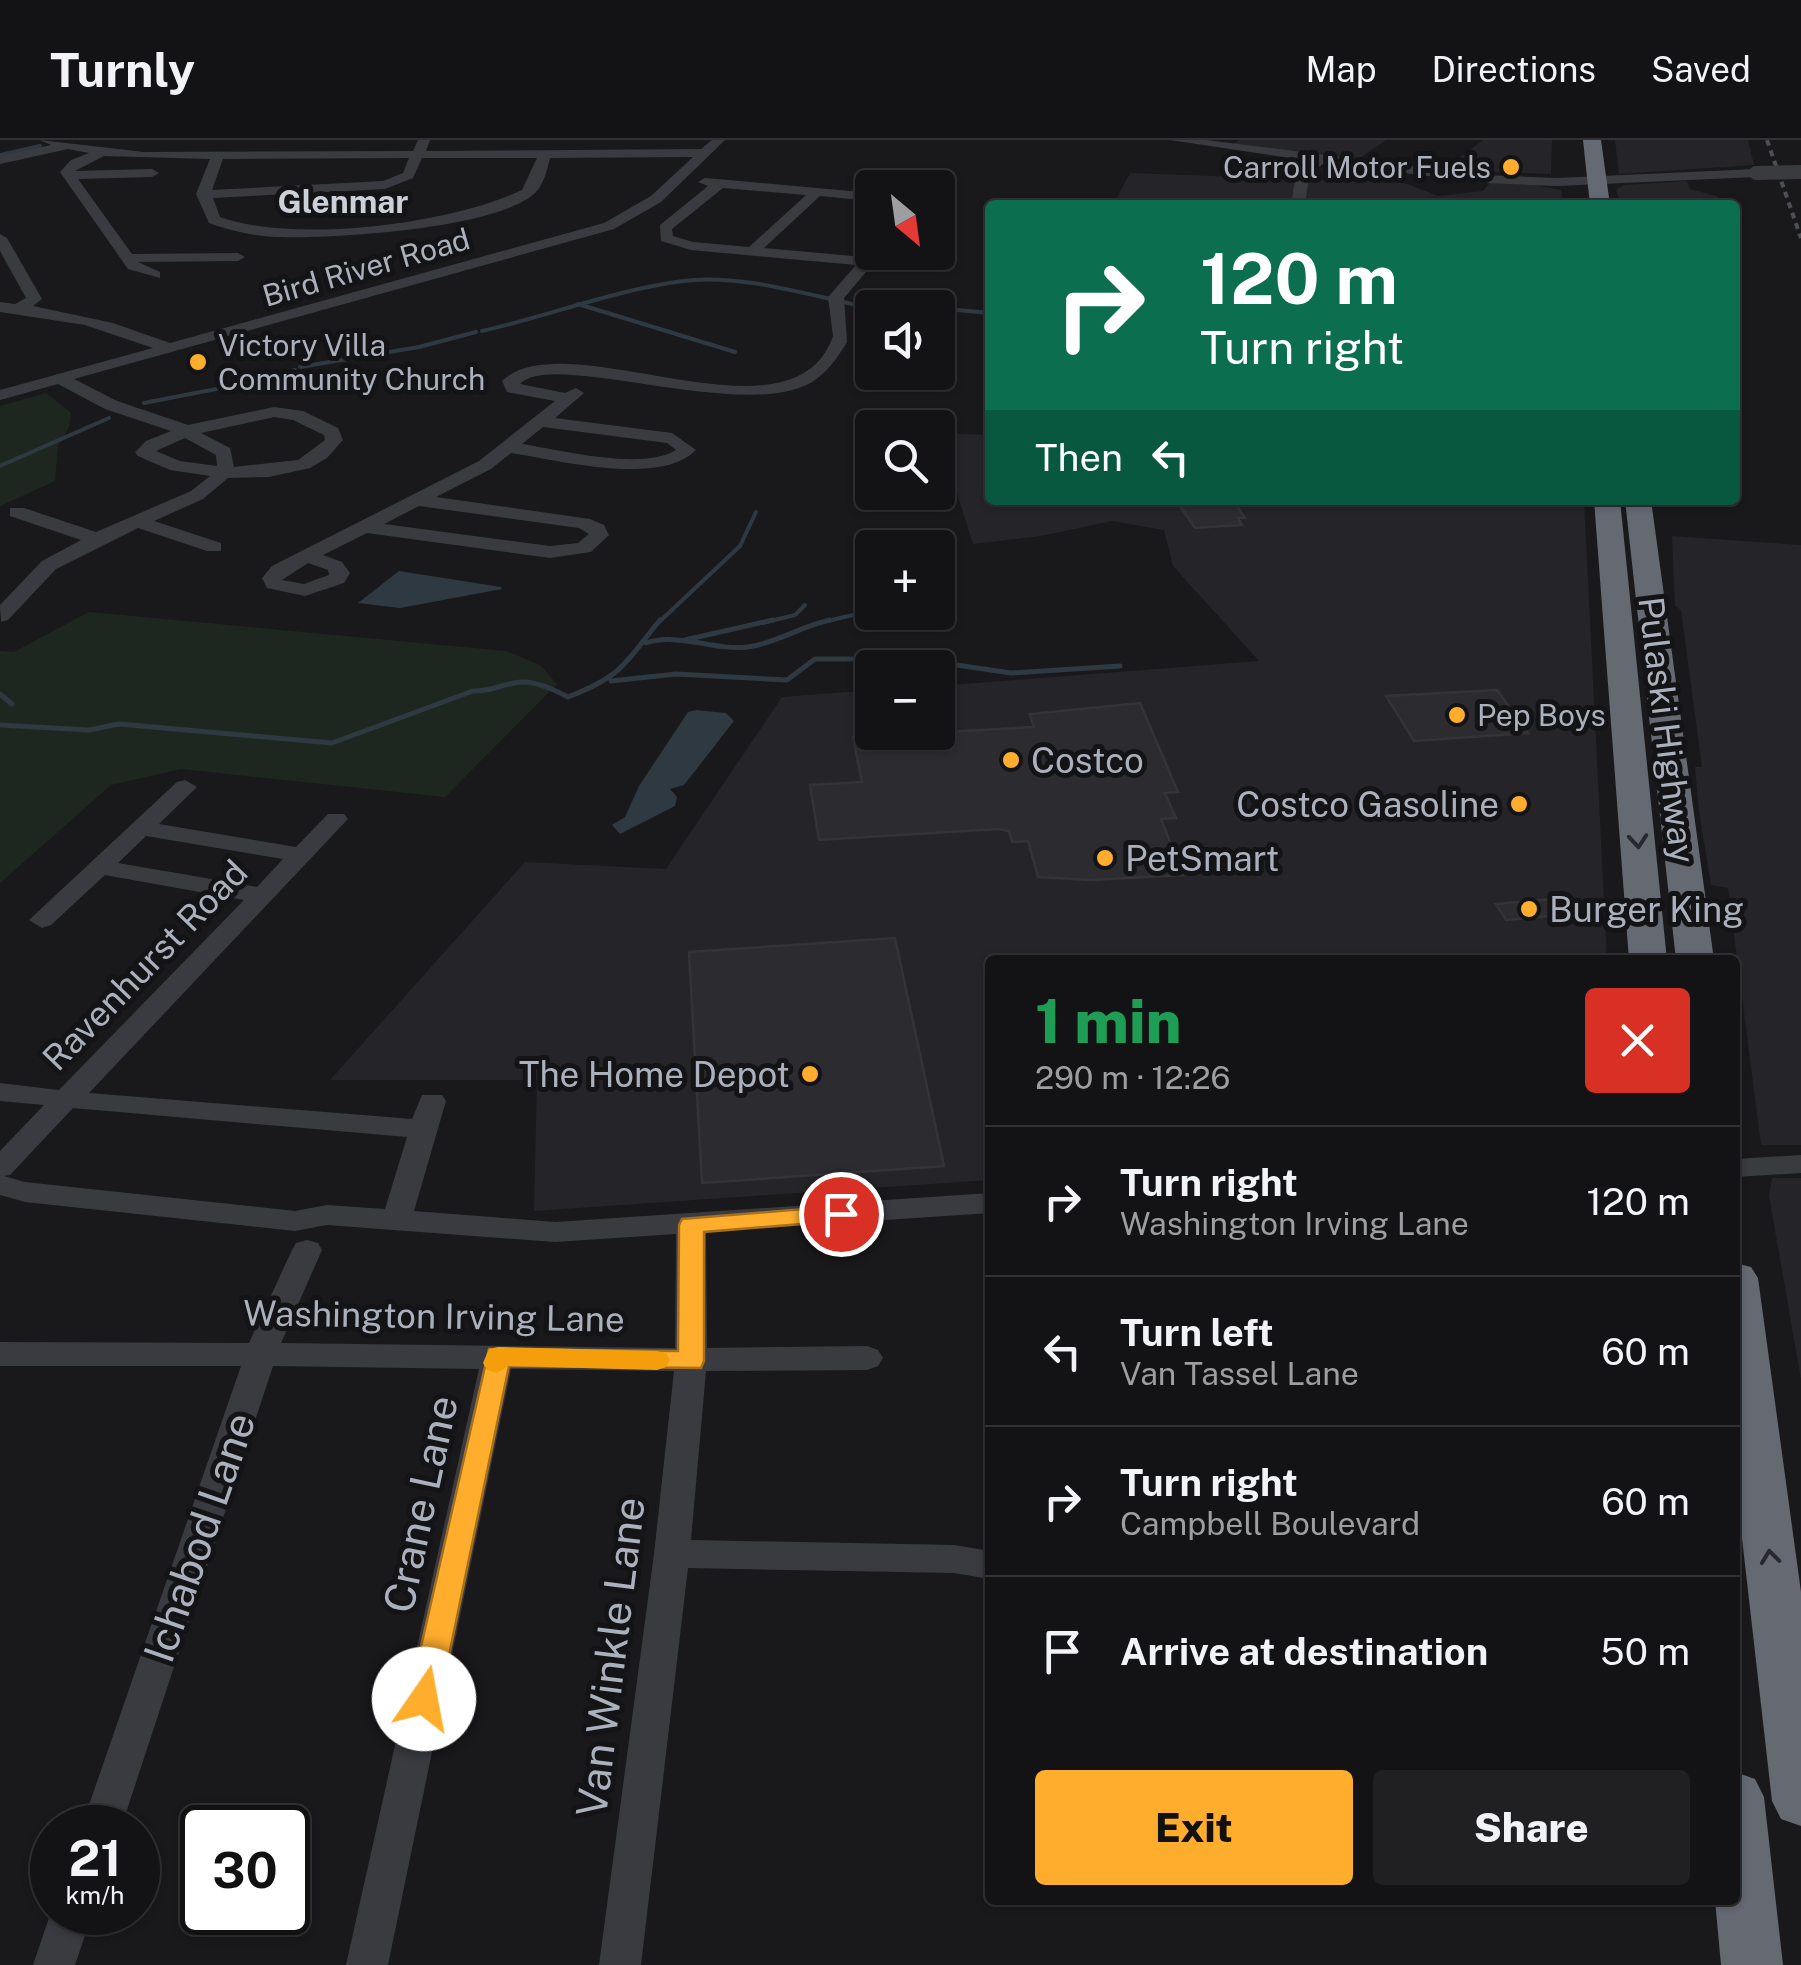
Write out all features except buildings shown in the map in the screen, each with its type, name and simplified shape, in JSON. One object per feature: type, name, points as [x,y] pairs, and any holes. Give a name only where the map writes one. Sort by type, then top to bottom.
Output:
[{"type":"highway","points":[[1573,140],[1578,200]]},
{"type":"highway","points":[[1592,140],[1600,200]]},
{"type":"highway","name":"Pulaski Highway","points":[[1607,505],[1648,955]]},
{"type":"highway","name":"Pulaski Highway","points":[[1639,505],[1694,955]]},
{"type":"highway","points":[[1740,1318],[1801,1800]]},
{"type":"highway","points":[[1740,1846],[1752,1965]]},
{"type":"street","points":[[0,146],[26,140]]},
{"type":"street","points":[[46,140],[102,152],[218,156],[422,146],[704,152]]},
{"type":"street","name":"Bird River Road","points":[[0,395],[596,230],[644,211],[719,140]]},
{"type":"street","points":[[1176,140],[1474,178],[1576,181],[1801,172]]},
{"type":"street","points":[[0,160],[67,145]]},
{"type":"street","points":[[203,194],[378,186],[408,175],[422,146]]},
{"type":"street","points":[[218,156],[206,176],[203,194],[214,220],[240,230],[408,226],[520,197],[533,187],[545,151]]},
{"type":"street","points":[[102,152],[76,163],[69,169],[70,175],[137,270],[154,275]]},
{"type":"street","points":[[1299,200],[1303,174],[1319,160]]},
{"type":"street","points":[[70,175],[170,172]]},
{"type":"street","points":[[679,180],[855,195]]},
{"type":"street","points":[[719,184],[665,228],[663,234],[684,245],[855,256]]},
{"type":"street","points":[[752,252],[817,192]]},
{"type":"street","points":[[0,238],[34,299],[19,308]]},
{"type":"street","points":[[129,258],[238,257]]},
{"type":"street","points":[[569,399],[523,393],[512,388],[510,381],[519,374],[547,368],[745,390],[802,381],[838,343],[842,330],[836,297],[860,270]]},
{"type":"street","points":[[0,307],[115,326],[170,349]]},
{"type":"street","points":[[308,556],[512,448],[600,373]]},
{"type":"street","points":[[1,616],[38,572],[134,521],[197,495],[224,471],[228,456],[190,432],[111,405],[60,379]]},
{"type":"street","points":[[281,412],[306,419],[335,436],[323,453],[294,467],[191,469],[144,452],[151,444],[190,432],[281,412]]},
{"type":"street","points":[[512,448],[645,464],[678,459],[688,450],[672,438],[542,422]]},
{"type":"street","points":[[366,527],[550,552],[584,548],[599,535],[593,526],[583,523],[416,500]]},
{"type":"street","points":[[17,512],[97,539]]},
{"type":"street","points":[[134,521],[214,547]]},
{"type":"street","points":[[42,920],[185,787]]},
{"type":"street","name":"Ravenhurst Road","points":[[0,1168],[336,819]]},
{"type":"street","name":"Ravenhurst Road","points":[[142,828],[300,854]]},
{"type":"street","points":[[100,867],[260,895]]},
{"type":"street","points":[[0,1092],[66,1100],[427,1115],[396,1222]]},
{"type":"street","points":[[1740,1168],[1801,1164]]},
{"type":"street","points":[[0,1183],[25,1192],[296,1221],[327,1215],[556,1232],[985,1203]]},
{"type":"street","name":"Van Winkle Lane","points":[[620,1965],[672,1554],[691,1361],[691,1225]]},
{"type":"street","name":"Ichabod Lane","points":[[109,1805],[261,1353],[291,1277],[307,1250]]},
{"type":"street","name":"Washington Irving Lane","points":[[0,1354],[261,1353],[691,1361],[867,1358]]},
{"type":"street","name":"Crane Lane","points":[[367,1965],[498,1356]]},
{"type":"street","points":[[672,1554],[954,1558],[985,1564]]},
{"type":"street","points":[[54,1965],[64,1935]]},
{"type":"shaded area","points":[[1239,140],[1386,140],[1356,161],[1233,144]]},
{"type":"shaded area","points":[[1483,140],[1552,140],[1551,174],[1442,170]]},
{"type":"shaded area","points":[[1615,140],[1748,140],[1754,165],[1619,174]]},
{"type":"shaded area","points":[[1130,173],[1405,183],[1438,196],[1483,191],[1490,183],[1533,185],[1561,190],[1563,200],[1116,200]]},
{"type":"shaded area","points":[[1687,181],[1690,189],[1720,197],[1619,200],[1616,190],[1624,185]]},
{"type":"shaded area","points":[[46,393],[71,413],[69,427],[58,446],[55,481],[0,506],[0,406]]},
{"type":"shaded area","points":[[955,434],[985,435],[985,505],[1584,505],[1607,955],[985,955],[985,1180],[534,1211],[537,1080],[330,1080],[525,862],[666,869],[782,697],[855,691],[855,750],[955,750],[955,685],[1259,661],[1173,566],[1164,530],[1112,521],[1041,536],[973,544],[955,487]]},
{"type":"shaded area","points":[[1672,536],[1801,545],[1801,1145],[1761,1145],[1740,955],[1737,955],[1728,888],[1711,885],[1695,767],[1702,767],[1681,610],[1675,606]]},
{"type":"shaded area","points":[[399,571],[502,589],[400,608],[358,603]]},
{"type":"shaded area","points":[[89,612],[506,651],[540,665],[557,684],[445,797],[181,769],[111,785],[0,883],[0,651],[14,652]]},
{"type":"shaded area","points":[[688,712],[726,713],[734,721],[684,785],[670,789],[677,797],[675,806],[620,834],[612,825],[625,817],[639,786]]},
{"type":"shaded area","points":[[1772,1178],[1801,1178],[1801,1379],[1769,1196]]},
{"type":"waterway","points":[[0,155],[40,146]]},
{"type":"waterway","points":[[579,304],[632,290],[706,279],[778,287],[855,304]]},
{"type":"waterway","points":[[482,331],[579,304]]},
{"type":"waterway","points":[[579,304],[735,352]]},
{"type":"waterway","points":[[955,310],[985,313]]},
{"type":"waterway","points":[[300,367],[419,347],[476,332]]},
{"type":"waterway","points":[[267,379],[295,370]]},
{"type":"waterway","points":[[144,403],[262,380]]},
{"type":"waterway","points":[[0,466],[109,418]]},
{"type":"waterway","points":[[658,623],[740,546],[756,512]]},
{"type":"waterway","points":[[762,623],[795,615],[805,605]]},
{"type":"waterway","points":[[822,622],[855,615]]},
{"type":"waterway","points":[[0,725],[89,730],[119,724],[332,743],[473,691],[527,682],[568,697],[612,675],[660,620]]},
{"type":"waterway","points":[[685,640],[773,620]]},
{"type":"waterway","points":[[822,622],[830,620]]},
{"type":"waterway","points":[[646,643],[683,640],[748,647],[822,622]]},
{"type":"waterway","points":[[611,681],[676,674],[787,680],[815,659],[916,659],[1011,673],[1120,666]]},
{"type":"waterway","points":[[0,694],[12,704]]},
{"type":"railway","points":[[1767,140],[1801,238]]},
{"type":"slow traffic","points":[[497,1363],[498,1356],[657,1360]]},
{"type":"place","name":"Carroll Motor Fuels","points":[[1511,167]]},
{"type":"place","name":"Victory Villa Community Church","points":[[198,362]]},
{"type":"place","name":"Pep Boys","points":[[1457,715]]},
{"type":"place","name":"Costco","points":[[1011,760]]},
{"type":"place","name":"Costco Gasoline","points":[[1519,804]]},
{"type":"place","name":"PetSmart","points":[[1105,858]]},
{"type":"place","name":"Burger King","points":[[1529,909]]},
{"type":"place","name":"The Home Depot","points":[[810,1074]]},
{"type":"district","name":"Glenmar","points":[[343,201]]},
{"type":"route","points":[[424,1699],[498,1356],[691,1361],[691,1225],[841,1214]]}]
